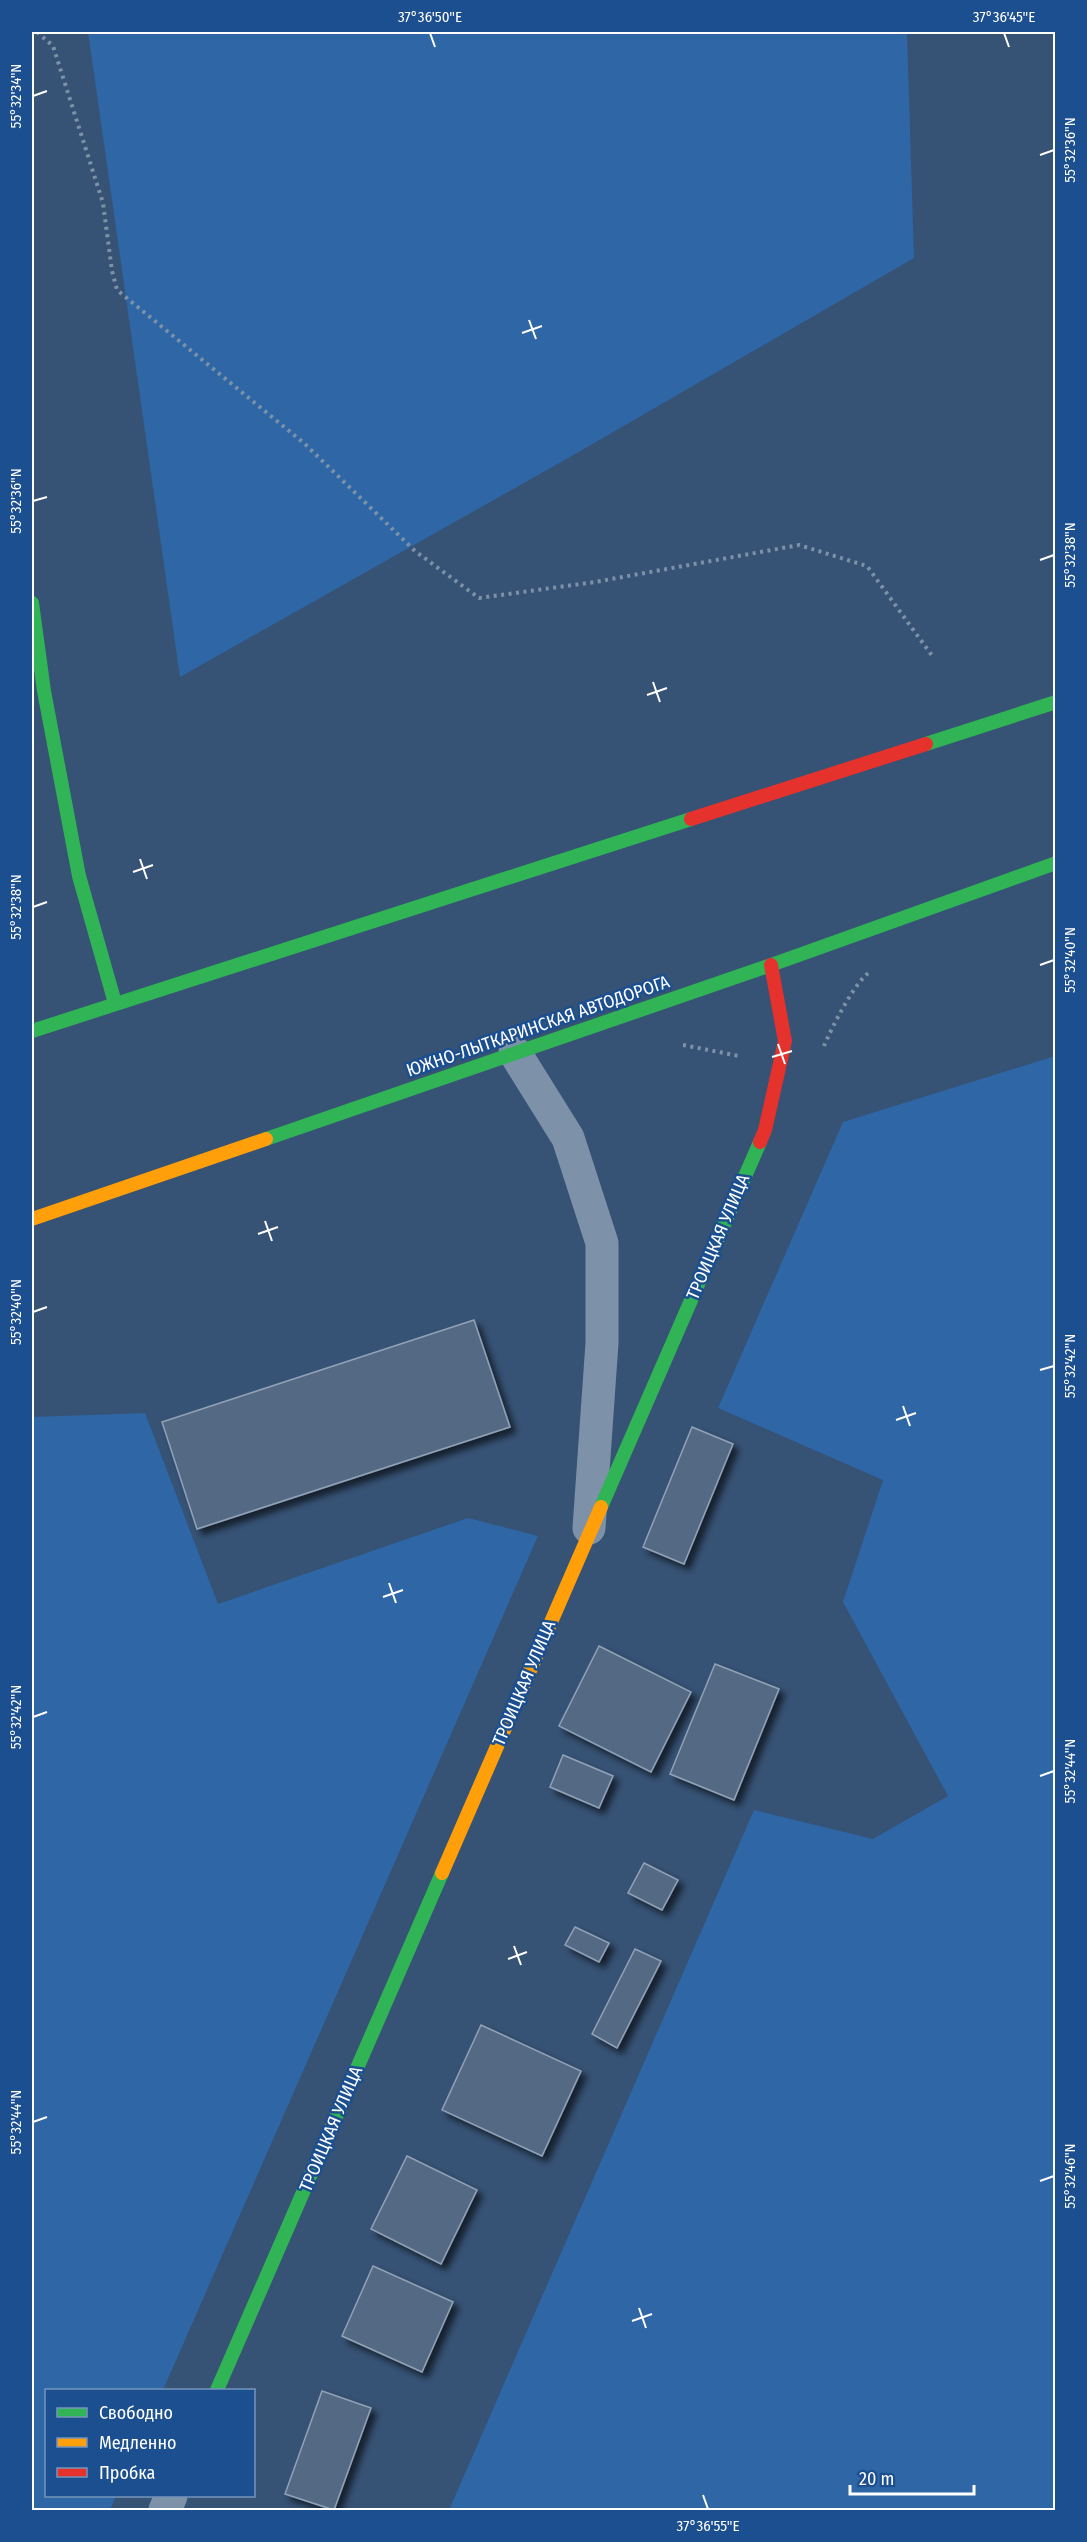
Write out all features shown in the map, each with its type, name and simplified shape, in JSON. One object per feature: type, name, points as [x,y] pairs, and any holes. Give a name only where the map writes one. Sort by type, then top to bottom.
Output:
[{"type":"main road","points":[[32,603],[44,691],[79,876],[115,1003]]},
{"type":"main road","points":[[32,1031],[1056,702]]},
{"type":"main road","name":"ЮЖНО-ЛЫТКАРИНСКАЯ АВТОДОРОГА","points":[[32,1219],[771,965],[1054,864]]},
{"type":"main road","name":"ТРОИЦКАЯ УЛИЦА","points":[[218,2389],[765,1130],[784,1041],[771,965]]},
{"type":"street","points":[[515,1053],[568,1138],[602,1243],[602,1343],[589,1535]]},
{"type":"street","points":[[165,2511],[171,2497]]},
{"type":"path","points":[[37,32],[53,46],[103,203],[112,271],[117,290],[305,444],[415,551],[478,598],[595,582],[799,544],[867,566],[933,657]]},
{"type":"path","points":[[832,1028],[865,976],[873,971]]},
{"type":"path","points":[[683,1045],[739,1056]]},
{"type":"shaded area","points":[[88,32],[907,32],[914,258],[577,453],[180,677]]},
{"type":"shaded area","points":[[1055,1056],[1055,2510],[449,2510],[754,1810],[873,1839],[948,1796],[843,1602],[883,1480],[718,1408],[843,1122]]},
{"type":"shaded area","points":[[145,1413],[218,1604],[468,1518],[538,1536],[163,2389],[45,2389],[45,2497],[116,2497],[110,2510],[32,2510],[32,1417]]},
{"type":"building","points":[[474,1320],[510,1427],[197,1529],[162,1422]]},
{"type":"building","points":[[692,1427],[733,1444],[684,1564],[643,1547]]},
{"type":"building","points":[[599,1646],[691,1692],[651,1772],[559,1726]]},
{"type":"building","points":[[715,1664],[779,1689],[734,1800],[670,1774]]},
{"type":"building","points":[[563,1755],[613,1776],[599,1808],[550,1787]]},
{"type":"building","points":[[644,1863],[678,1880],[662,1910],[628,1893]]},
{"type":"building","points":[[575,1927],[609,1943],[599,1962],[565,1945]]},
{"type":"building","points":[[635,1949],[661,1961],[617,2048],[592,2034]]},
{"type":"building","points":[[481,2025],[581,2071],[542,2156],[442,2110]]},
{"type":"building","points":[[407,2156],[477,2190],[441,2264],[371,2229]]},
{"type":"building","points":[[373,2266],[453,2302],[422,2372],[342,2336]]},
{"type":"building","points":[[322,2391],[371,2408],[334,2510],[285,2494]]},
{"type":"traffic: fast","points":[[32,603],[44,691],[79,876],[115,1003]]},
{"type":"traffic: fast","points":[[926,744],[1056,702]]},
{"type":"traffic: fast","points":[[32,1031],[691,819]]},
{"type":"traffic: fast","points":[[266,1139],[771,965],[1056,863]]},
{"type":"traffic: fast","points":[[601,1507],[760,1142]]},
{"type":"traffic: fast","points":[[217,2389],[442,1873]]},
{"type":"traffic: slow","points":[[32,1219],[266,1139]]},
{"type":"traffic: slow","points":[[442,1873],[601,1507]]},
{"type":"traffic: jam","points":[[691,819],[926,744]]},
{"type":"traffic: jam","points":[[760,1142],[765,1130],[785,1041],[771,965]]}]
